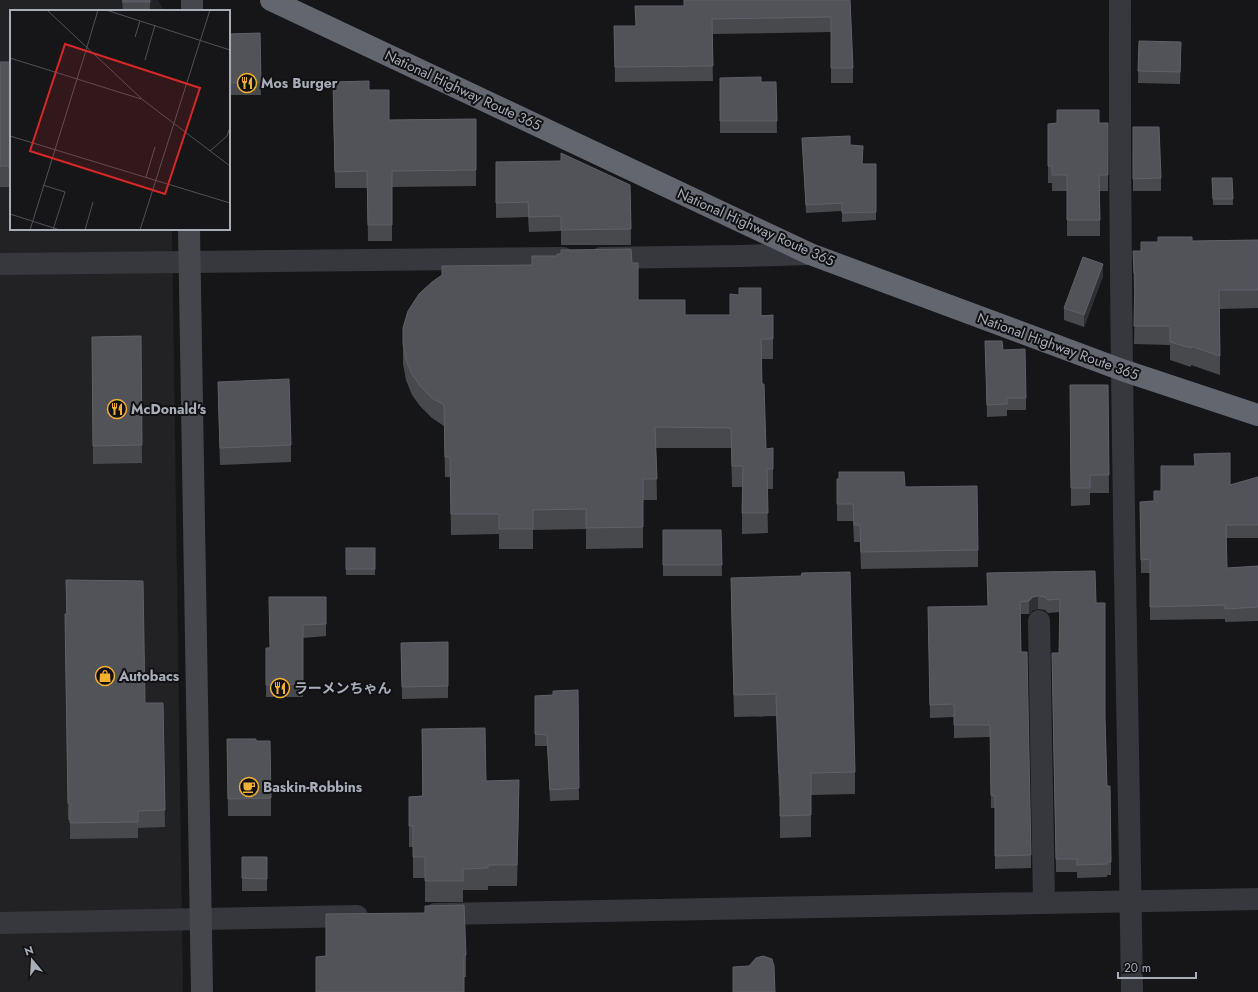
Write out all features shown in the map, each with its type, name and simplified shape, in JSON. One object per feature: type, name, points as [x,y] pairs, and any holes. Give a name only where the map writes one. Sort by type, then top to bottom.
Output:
[{"type":"highway","name":"National Highway Route 365","points":[[271,0],[810,254],[1122,370],[1258,415]]},
{"type":"street","points":[[1120,0],[1119,127],[1132,992]]},
{"type":"street","points":[[189,230],[202,992]]},
{"type":"street","points":[[0,264],[810,254]]},
{"type":"street","points":[[1039,622],[1044,903]]},
{"type":"street","points":[[416,915],[1258,899]]},
{"type":"street","points":[[0,922],[376,916]]},
{"type":"shaded area","points":[[0,0],[158,0],[163,10],[10,10],[10,230],[172,230],[183,992],[0,992]]},
{"type":"building","points":[[123,0],[150,0],[150,2],[123,2]]},
{"type":"building","points":[[684,0],[850,0],[853,68],[831,68],[831,17],[712,19],[713,66],[615,67],[614,26],[636,26],[635,6],[684,6]]},
{"type":"building","points":[[260,33],[261,82],[230,83],[230,34]]},
{"type":"building","points":[[1139,41],[1181,42],[1180,72],[1138,71]]},
{"type":"building","points":[[0,62],[10,62],[10,166],[0,166]]},
{"type":"building","points":[[761,77],[761,82],[776,82],[777,121],[720,121],[720,78]]},
{"type":"building","points":[[369,81],[369,90],[389,90],[389,120],[476,119],[476,170],[392,171],[392,225],[368,225],[367,171],[335,172],[333,82]]},
{"type":"building","points":[[1057,110],[1099,110],[1099,123],[1108,123],[1108,175],[1099,175],[1100,220],[1067,220],[1067,175],[1052,175],[1052,166],[1048,166],[1048,124],[1057,123]]},
{"type":"building","points":[[1133,127],[1159,127],[1161,178],[1133,179]]},
{"type":"building","points":[[850,136],[850,145],[863,146],[862,164],[876,164],[876,212],[842,213],[842,203],[806,205],[802,138]]},
{"type":"building","points":[[561,153],[630,185],[631,229],[561,230],[561,216],[529,217],[528,202],[496,203],[496,162],[561,161]]},
{"type":"building","points":[[1212,178],[1232,178],[1233,199],[1213,199]]},
{"type":"building","points":[[1158,237],[1192,237],[1192,241],[1258,240],[1258,290],[1219,290],[1220,356],[1191,346],[1191,348],[1170,342],[1170,326],[1134,326],[1135,273],[1133,251],[1141,251],[1141,242],[1158,242]]},
{"type":"building","points":[[631,249],[632,263],[638,263],[638,300],[685,300],[685,315],[730,315],[730,294],[739,295],[739,288],[761,288],[761,316],[773,315],[773,339],[761,339],[766,449],[773,448],[773,469],[767,469],[768,513],[742,513],[743,466],[732,466],[731,428],[655,427],[657,479],[643,479],[643,527],[586,528],[586,509],[533,510],[533,529],[499,529],[499,514],[451,514],[450,457],[445,457],[444,405],[432,398],[420,386],[412,374],[406,360],[403,344],[403,328],[408,311],[419,294],[442,275],[442,266],[532,265],[532,256],[557,256],[557,254],[561,254],[561,250]]},
{"type":"building","points":[[1083,257],[1103,264],[1084,315],[1064,308]]},
{"type":"building","name":"McDonald's","points":[[141,336],[142,445],[93,446],[92,337]]},
{"type":"building","points":[[985,341],[1002,341],[1003,350],[1025,349],[1026,398],[1007,398],[1007,404],[987,405]]},
{"type":"building","points":[[289,379],[291,445],[220,448],[218,382]]},
{"type":"building","points":[[1070,385],[1108,385],[1109,475],[1090,475],[1090,488],[1071,488]]},
{"type":"building","points":[[1230,453],[1230,485],[1258,477],[1258,525],[1226,525],[1227,568],[1258,566],[1258,607],[1225,609],[1225,605],[1150,607],[1150,559],[1141,560],[1140,502],[1154,501],[1154,491],[1161,491],[1161,466],[1195,466],[1194,454]]},
{"type":"building","points":[[839,472],[904,472],[905,487],[977,486],[978,550],[861,552],[860,525],[854,525],[853,504],[837,504],[837,479],[839,479]]},
{"type":"building","points":[[663,530],[721,530],[722,565],[663,565]]},
{"type":"building","points":[[346,548],[375,548],[375,569],[346,569]]},
{"type":"building","points":[[1095,571],[1096,603],[1105,603],[1105,718],[1107,786],[1110,786],[1111,862],[1107,862],[1107,864],[1077,865],[1077,859],[1056,859],[1052,653],[1059,653],[1060,599],[1048,600],[1045,597],[1038,596],[1033,597],[1029,601],[1020,602],[1021,652],[1027,652],[1031,855],[995,856],[995,796],[991,795],[990,725],[954,725],[954,704],[930,705],[928,607],[988,606],[987,573]]},
{"type":"building","points":[[850,572],[855,772],[811,773],[811,815],[780,816],[780,774],[776,694],[734,695],[731,578],[801,576],[802,573]]},
{"type":"building","name":"Autobacs","points":[[66,580],[143,581],[145,703],[163,703],[165,810],[138,811],[138,822],[70,823],[70,803],[68,803],[65,614],[67,614]]},
{"type":"building","points":[[269,597],[326,597],[326,624],[303,625],[303,684],[266,685],[266,648],[270,648]]},
{"type":"building","points":[[448,642],[448,686],[402,687],[401,643]]},
{"type":"building","points":[[578,690],[579,788],[550,790],[547,735],[535,734],[535,696],[553,695],[553,691]]},
{"type":"building","points":[[485,728],[486,781],[519,780],[517,865],[488,865],[488,868],[463,869],[463,881],[425,881],[425,857],[413,857],[413,826],[409,826],[409,797],[423,796],[422,729]]},
{"type":"building","name":"Baskin-Robbins","points":[[227,739],[256,739],[256,741],[270,741],[271,798],[228,799]]},
{"type":"building","points":[[242,857],[267,857],[267,879],[242,878]]},
{"type":"building","points":[[464,905],[466,955],[464,955],[464,992],[316,992],[316,957],[326,956],[326,914],[425,913],[425,906]]},
{"type":"building","points":[[763,956],[772,959],[774,966],[775,992],[733,992],[733,967],[749,966],[756,958]]},
{"type":"place","name":"Mos Burger","points":[[247,83]]},
{"type":"place","name":"McDonald's","points":[[117,409]]},
{"type":"place","name":"Autobacs","points":[[105,676]]},
{"type":"place","name":"ラーメンちゃん","points":[[280,688]]},
{"type":"place","name":"Baskin-Robbins","points":[[249,787]]}]
